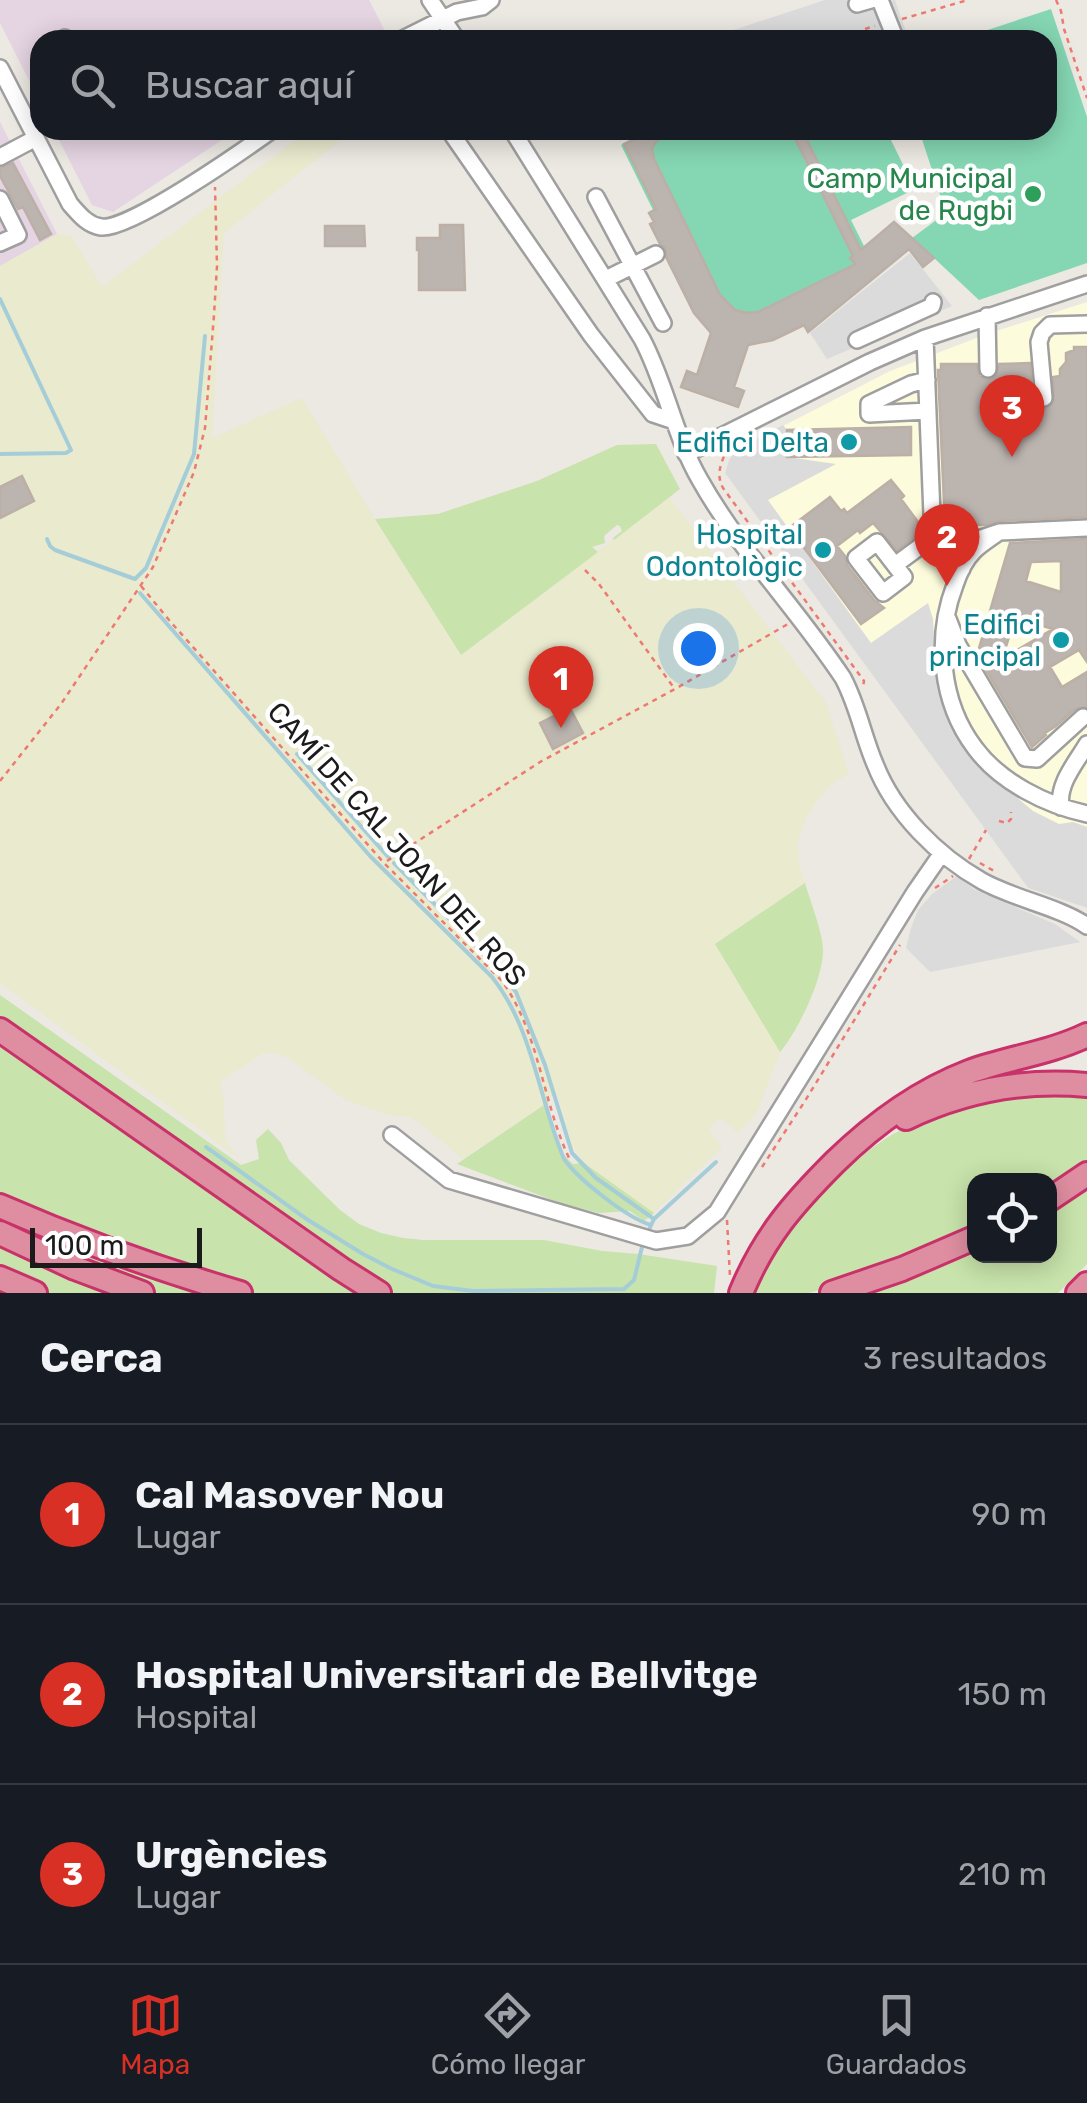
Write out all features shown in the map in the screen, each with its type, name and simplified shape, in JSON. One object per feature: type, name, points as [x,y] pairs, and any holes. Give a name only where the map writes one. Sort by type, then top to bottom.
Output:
[{"type":"highway","points":[[2,1031],[340,1270],[380,1293]]},
{"type":"highway","points":[[736,1287],[787,1212],[836,1161],[904,1105],[936,1086],[986,1066],[1087,1035]]},
{"type":"highway","points":[[836,1161],[903,1119],[970,1094],[1038,1084],[1087,1085]]},
{"type":"highway","points":[[1057,1196],[1087,1178]]},
{"type":"highway","points":[[0,1206],[153,1266],[240,1293]]},
{"type":"highway","points":[[0,1233],[75,1268],[142,1293]]},
{"type":"highway","points":[[832,1293],[967,1241]]},
{"type":"highway","points":[[0,1250],[104,1293]]},
{"type":"highway","points":[[0,1278],[35,1293]]},
{"type":"highway","points":[[1078,1293],[1087,1284]]},
{"type":"street","points":[[430,0],[454,11]]},
{"type":"street","points":[[419,30],[454,11],[482,7],[491,0]]},
{"type":"street","points":[[880,0],[892,30]]},
{"type":"street","points":[[0,68],[30,118]]},
{"type":"street","points":[[0,156],[30,133]]},
{"type":"street","points":[[41,140],[70,204],[81,217],[100,227],[120,225],[258,140]]},
{"type":"street","points":[[456,140],[590,336],[653,414],[674,421]]},
{"type":"street","points":[[518,140],[652,357],[686,454],[716,507],[850,690],[883,782],[919,831],[961,868],[1010,895],[1084,921]]},
{"type":"street","points":[[596,196],[663,323]]},
{"type":"street","points":[[0,198],[7,226],[18,235],[0,243]]},
{"type":"street","points":[[606,279],[656,254]]},
{"type":"street","points":[[686,454],[925,338],[1087,284]]},
{"type":"street","points":[[857,340],[932,306],[933,302]]},
{"type":"street","points":[[986,316],[988,369]]},
{"type":"street","points":[[1044,398],[1039,342],[1042,334],[1050,325],[1087,324]]},
{"type":"street","points":[[925,338],[932,515],[941,540],[962,569]]},
{"type":"street","points":[[927,380],[869,404],[870,414],[928,410]]},
{"type":"street","points":[[895,564],[941,540],[958,546],[999,532],[1087,528]]},
{"type":"street","points":[[999,532],[973,552],[941,608],[944,668],[954,709],[976,750],[995,770],[1061,808],[1087,814]]},
{"type":"street","points":[[941,608],[958,645],[1025,758],[1036,759],[1083,718]]},
{"type":"street","points":[[1061,808],[1064,784],[1087,744]]},
{"type":"street","points":[[392,1136],[449,1180],[656,1241],[688,1236],[717,1212],[942,853]]},
{"type":"path","points":[[903,18],[968,0]]},
{"type":"path","points":[[1056,0],[1087,98]]},
{"type":"path","points":[[0,781],[61,704],[153,568],[194,472],[202,444],[216,266],[214,170]]},
{"type":"path","points":[[727,446],[718,468],[723,488],[864,680],[864,687]]},
{"type":"path","points":[[586,570],[675,689]]},
{"type":"path","name":"CAMÍ DE CAL JOAN DEL ROS","points":[[141,586],[384,863],[483,960],[512,996],[536,1053],[570,1160]]},
{"type":"path","points":[[384,863],[540,762],[798,618]]},
{"type":"path","points":[[999,821],[1008,822],[1011,812]]},
{"type":"path","points":[[969,858],[986,830]]},
{"type":"path","points":[[928,893],[956,874]]},
{"type":"path","points":[[756,1176],[898,951],[904,934]]},
{"type":"path","points":[[726,1222],[736,1287]]},
{"type":"shaded area","points":[[0,0],[369,0],[384,30],[30,30],[30,82],[0,23]]},
{"type":"shaded area","points":[[825,0],[895,0],[906,30],[734,30]]},
{"type":"shaded area","points":[[0,122],[57,234],[0,266]]},
{"type":"shaded area","points":[[59,140],[222,140],[113,212],[92,205]]},
{"type":"shaded area","points":[[296,140],[340,140],[224,233],[212,438],[302,398],[461,655],[669,497],[826,703],[849,774],[834,782],[806,817],[798,840],[799,865],[805,883],[715,944],[780,1052],[756,1114],[738,1133],[720,1117],[709,1130],[722,1147],[654,1213],[584,1163],[571,1144],[557,1094],[463,1159],[417,1121],[346,1100],[288,1058],[275,1053],[263,1053],[220,1082],[225,1140],[239,1158],[0,983],[0,266],[57,234],[72,237],[102,287]]},
{"type":"shaded area","points":[[910,253],[952,306],[827,359],[810,333]]},
{"type":"shaded area","points":[[1087,302],[1087,908],[1028,888],[725,473],[736,450],[890,371]]},
{"type":"shaded area","points":[[783,425],[787,430],[787,457],[836,464],[768,500],[871,643],[928,603],[933,619],[936,678],[945,708],[975,759],[1033,811],[1059,824],[1073,822],[1087,827],[1087,908],[1028,888],[725,473],[736,450]]},
{"type":"shaded area","points":[[957,876],[975,890],[1055,924],[1080,942],[930,972],[906,948],[911,928],[918,910],[932,894]]},
{"type":"green space","points":[[1051,9],[1087,117],[1087,263],[979,300],[934,258],[909,250],[808,332],[804,325],[773,340],[748,345],[734,386],[744,391],[738,407],[681,387],[687,371],[697,374],[711,333],[694,313],[650,224],[654,222],[649,213],[653,210],[621,145],[631,140],[891,140],[915,189],[851,220],[864,246],[894,222],[912,238],[946,213],[922,140],[1057,140],[1057,30],[987,30]]},
{"type":"green space","points":[[656,444],[680,489],[614,540],[622,531],[617,525],[604,536],[605,543],[592,547],[598,552],[461,655],[375,519],[438,514],[537,481],[617,445]]},
{"type":"green space","points":[[805,883],[821,937],[822,964],[808,1005],[780,1052],[715,944]]},
{"type":"green space","points":[[0,995],[241,1165],[259,1159],[256,1140],[268,1129],[289,1160],[359,1224],[403,1238],[544,1240],[717,1266],[714,1293],[0,1293]]},
{"type":"green space","points":[[1087,1093],[1087,1163],[1057,1181],[1057,1173],[967,1173],[967,1232],[809,1293],[750,1293],[761,1281],[791,1222],[849,1164],[916,1122],[1018,1094]]},
{"type":"green space","points":[[548,1097],[554,1133],[567,1158],[573,1164],[584,1163],[654,1213],[644,1221],[630,1211],[599,1213],[563,1204],[457,1164],[544,1105]]},
{"type":"green space","points":[[1087,1190],[1087,1264],[1058,1293],[856,1293],[967,1249],[967,1263],[1057,1263],[1057,1206]]},
{"type":"building","points":[[632,140],[658,140],[652,149],[654,159],[720,295],[735,310],[758,312],[856,264],[796,140],[807,140],[861,250],[894,222],[934,258],[923,267],[909,249],[808,332],[804,325],[773,340],[748,345],[734,387],[744,391],[738,407],[681,387],[687,371],[697,375],[711,333],[694,313],[666,257],[666,248],[650,224],[654,222],[649,213],[656,209],[624,144]]},
{"type":"building","points":[[13,163],[51,234],[40,240],[23,207],[18,209],[0,176],[0,168]]},
{"type":"building","points":[[440,225],[463,225],[465,290],[419,290],[417,238],[440,238]]},
{"type":"building","points":[[325,226],[364,226],[365,246],[325,246]]},
{"type":"building","points":[[1074,347],[1087,347],[1087,517],[945,525],[938,370],[941,364],[977,364],[979,376],[987,380],[997,375],[999,364],[1030,363],[1033,400],[1038,408],[1046,409],[1054,402],[1053,377],[1060,376],[1066,353]]},
{"type":"building","name":"Edifici Delta","points":[[911,427],[911,455],[787,457],[787,430]]},
{"type":"building","points":[[22,476],[34,501],[0,518],[0,487]]},
{"type":"building","name":"Hospital Odontològic","points":[[891,480],[924,530],[897,550],[873,523],[837,546],[847,565],[884,608],[861,624],[789,528],[830,497],[847,513]]},
{"type":"building","name":"Edifici principal","points":[[1087,539],[1087,662],[1079,650],[1050,667],[1062,687],[1087,672],[1087,707],[1075,709],[1032,747],[977,655],[1010,543]],"holes":[[[1061,561],[1061,592],[1026,581],[1031,562]],[[1015,618],[1053,629],[1002,659]]]},
{"type":"building","points":[[570,708],[583,733],[553,749],[540,723]]},
{"type":"waterway","points":[[0,299],[71,450],[0,454]]},
{"type":"waterway","points":[[47,539],[55,550],[135,579],[146,568],[194,454],[205,336]]},
{"type":"waterway","points":[[140,593],[370,856],[492,977],[526,1041],[564,1159],[604,1197],[651,1225]]},
{"type":"waterway","points":[[297,754],[389,858]]},
{"type":"waterway","points":[[394,863],[488,958],[516,992],[545,1065],[572,1153],[596,1178],[654,1219]]},
{"type":"waterway","points":[[206,1147],[363,1254],[433,1286],[473,1291],[624,1289],[634,1280],[643,1243]]},
{"type":"waterway","points":[[647,1234],[654,1219],[716,1162]]},
{"type":"place","name":"Camp Municipal de Rugbi","points":[[1033,194]]},
{"type":"place","name":"Edifici Delta","points":[[849,442]]},
{"type":"place","name":"Urgències","points":[[1012,457]]},
{"type":"place","name":"Hospital Odontològic","points":[[823,550]]},
{"type":"place","name":"Hospital Universitari de Bellvitge","points":[[947,586]]},
{"type":"place","name":"Edifici principal","points":[[1061,640]]},
{"type":"place","name":"Cal Masover Nou","points":[[561,728]]}]
